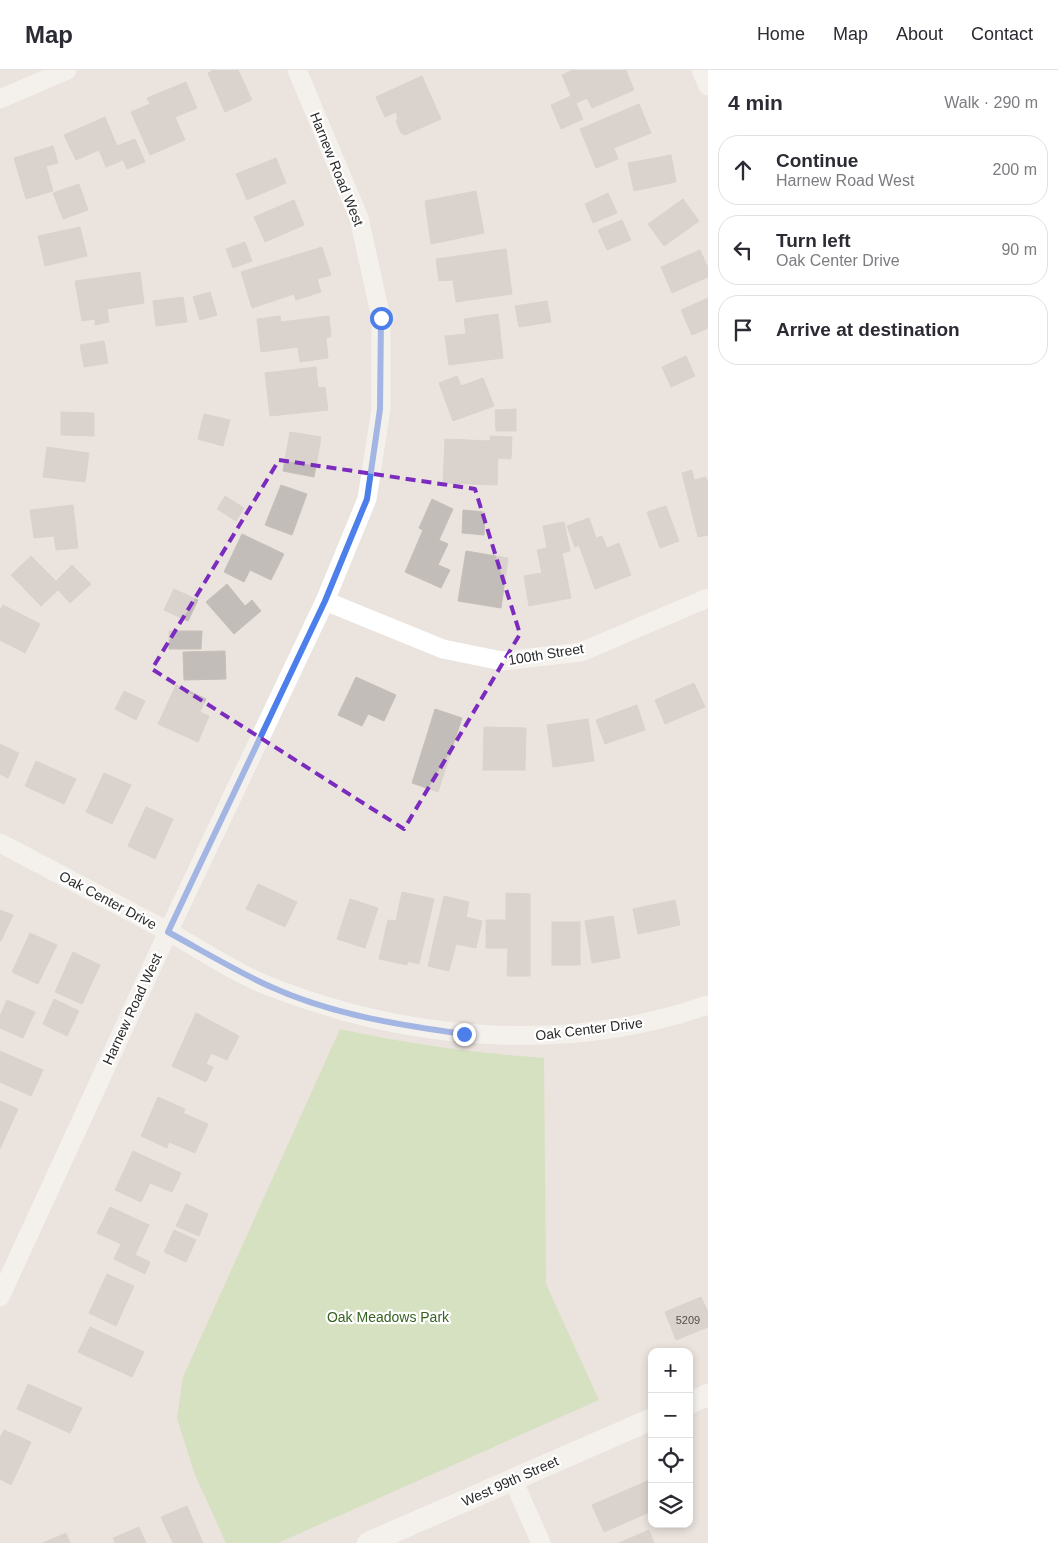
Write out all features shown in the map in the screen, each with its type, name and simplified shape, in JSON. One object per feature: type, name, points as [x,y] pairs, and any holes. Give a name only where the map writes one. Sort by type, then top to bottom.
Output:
[{"type":"street","points":[[0,99],[67,70]]},
{"type":"street","name":"Harnew Road West","points":[[0,1297],[168,932],[325,601],[367,499],[380,409],[381,318],[359,218],[297,70]]},
{"type":"street","points":[[701,70],[708,86]]},
{"type":"street","name":"100th Street","points":[[325,601],[443,648],[502,661],[580,652],[708,598]]},
{"type":"street","name":"Oak Center Drive","points":[[0,843],[269,986],[340,1011],[391,1024],[464,1034],[560,1035],[630,1026],[679,1015],[708,1005]]},
{"type":"street","points":[[693,1401],[708,1395]]},
{"type":"street","name":"West 99th Street","points":[[368,1543],[648,1421]]},
{"type":"street","points":[[513,1480],[541,1543]]},
{"type":"highlighted area","points":[[279,460],[475,489],[520,634],[404,829],[152,669]]},
{"type":"green space","name":"Oak Meadows Park","points":[[340,1029],[442,1047],[544,1058],[546,1284],[599,1400],[278,1543],[226,1543],[195,1475],[177,1418],[183,1377]]},
{"type":"building","points":[[214,70],[238,70],[252,100],[225,112],[208,73]]},
{"type":"building","points":[[573,70],[626,70],[634,90],[592,108],[587,98],[576,103],[583,119],[561,129],[551,105],[571,96],[562,75]]},
{"type":"building","points":[[422,76],[441,119],[405,135],[401,133],[396,121],[398,118],[396,112],[385,117],[376,97]]},
{"type":"building","points":[[186,82],[197,108],[175,117],[185,140],[150,155],[131,112],[150,104],[147,98]]},
{"type":"building","points":[[639,104],[651,133],[614,148],[618,159],[596,168],[580,129]]},
{"type":"building","points":[[105,117],[117,146],[135,139],[145,162],[127,169],[123,160],[106,167],[99,150],[76,160],[64,135]]},
{"type":"building","points":[[53,146],[58,163],[46,166],[53,191],[26,199],[14,158]]},
{"type":"building","points":[[671,155],[676,182],[634,191],[628,163]]},
{"type":"building","points":[[276,158],[286,183],[247,200],[236,174]]},
{"type":"building","points":[[79,184],[88,210],[63,219],[53,193]]},
{"type":"building","points":[[476,191],[484,233],[431,244],[425,201]]},
{"type":"building","points":[[608,193],[617,213],[593,223],[585,204]]},
{"type":"building","points":[[683,199],[699,221],[664,246],[648,224]]},
{"type":"building","points":[[294,200],[304,225],[265,242],[254,217]]},
{"type":"building","points":[[622,220],[631,240],[607,250],[598,230]]},
{"type":"building","points":[[80,227],[87,256],[45,266],[38,236]]},
{"type":"building","points":[[245,242],[252,261],[233,268],[226,249]]},
{"type":"building","points":[[322,247],[331,275],[317,279],[321,292],[296,300],[294,294],[252,308],[241,272]]},
{"type":"building","points":[[506,249],[512,294],[456,302],[453,280],[439,281],[436,259]]},
{"type":"building","points":[[700,250],[708,268],[708,277],[672,293],[661,267]]},
{"type":"building","points":[[140,272],[144,303],[107,309],[109,322],[95,325],[95,319],[82,321],[75,281]]},
{"type":"building","points":[[210,292],[217,315],[200,320],[193,297]]},
{"type":"building","points":[[183,297],[187,322],[156,326],[153,301]]},
{"type":"building","points":[[708,298],[708,328],[692,335],[681,310]]},
{"type":"building","points":[[547,301],[551,322],[519,327],[515,306]]},
{"type":"building","points":[[498,314],[503,358],[449,365],[445,336],[466,334],[464,319]]},
{"type":"building","points":[[280,316],[281,322],[329,316],[331,337],[326,337],[328,358],[300,362],[298,347],[261,352],[257,319]]},
{"type":"building","points":[[104,341],[108,363],[84,367],[80,345]]},
{"type":"building","points":[[686,356],[695,376],[671,387],[662,367]]},
{"type":"building","points":[[316,367],[318,388],[325,387],[328,410],[270,416],[265,373]]},
{"type":"building","points":[[457,376],[461,386],[483,378],[494,406],[453,421],[439,383]]},
{"type":"building","points":[[516,409],[516,431],[496,431],[495,410]]},
{"type":"building","points":[[61,412],[94,413],[94,436],[61,435]]},
{"type":"building","points":[[204,414],[230,420],[223,446],[198,439]]},
{"type":"building","points":[[290,432],[321,437],[314,477],[283,471]]},
{"type":"building","points":[[490,436],[512,437],[511,459],[498,458],[497,485],[443,483],[445,439],[490,441]]},
{"type":"building","points":[[47,447],[89,453],[85,482],[43,477]]},
{"type":"building","points":[[692,470],[694,480],[706,477],[708,484],[708,535],[698,537],[682,473]]},
{"type":"building","points":[[281,485],[307,494],[292,535],[265,525]]},
{"type":"building","points":[[225,496],[244,508],[236,521],[217,509]]},
{"type":"building","points":[[432,499],[453,509],[439,540],[448,544],[438,565],[450,570],[441,588],[405,572],[423,530],[419,528]]},
{"type":"building","points":[[73,505],[78,548],[56,550],[54,536],[34,538],[30,510]]},
{"type":"building","points":[[666,506],[679,541],[660,548],[647,512]]},
{"type":"building","points":[[463,510],[485,512],[484,535],[462,533]]},
{"type":"building","points":[[589,518],[596,538],[602,536],[607,548],[619,543],[631,575],[595,589],[579,545],[575,547],[567,526]]},
{"type":"building","points":[[564,522],[570,551],[562,553],[571,598],[529,606],[524,576],[542,573],[537,550],[547,548],[543,526]]},
{"type":"building","points":[[242,534],[284,554],[271,580],[250,570],[244,582],[224,572]]},
{"type":"building","points":[[466,551],[508,558],[501,608],[458,601]]},
{"type":"building","points":[[31,556],[56,581],[72,565],[91,584],[70,603],[58,590],[41,606],[11,575]]},
{"type":"building","points":[[227,584],[245,606],[252,600],[261,611],[234,634],[206,602]]},
{"type":"building","points":[[174,589],[198,600],[188,621],[164,610]]},
{"type":"building","points":[[3,605],[40,624],[25,653],[0,640],[0,610]]},
{"type":"building","points":[[169,631],[202,631],[201,649],[169,649]]},
{"type":"building","points":[[225,651],[226,679],[184,680],[183,652]]},
{"type":"building","points":[[356,677],[396,695],[384,721],[368,714],[362,726],[338,715]]},
{"type":"building","points":[[694,683],[705,707],[665,724],[655,700]]},
{"type":"building","points":[[176,685],[206,699],[200,712],[209,716],[198,742],[158,724]]},
{"type":"building","points":[[124,691],[145,701],[136,720],[115,709]]},
{"type":"building","points":[[637,705],[645,730],[605,744],[596,720]]},
{"type":"building","points":[[435,709],[462,718],[438,792],[412,783]]},
{"type":"building","points":[[588,719],[594,761],[553,767],[547,725]]},
{"type":"building","points":[[484,727],[526,728],[525,770],[483,770]]},
{"type":"building","points":[[0,744],[19,753],[8,778],[0,774]]},
{"type":"building","points":[[36,761],[76,779],[64,804],[25,786]]},
{"type":"building","points":[[104,773],[131,785],[112,824],[86,812]]},
{"type":"building","points":[[146,807],[173,819],[155,859],[128,846]]},
{"type":"building","points":[[258,884],[297,902],[285,927],[246,909]]},
{"type":"building","points":[[402,892],[434,899],[419,964],[408,961],[407,965],[379,959],[388,920],[396,921]]},
{"type":"building","points":[[506,893],[530,894],[530,976],[507,976],[508,948],[486,948],[486,920],[506,920]]},
{"type":"building","points":[[444,896],[469,902],[466,917],[482,921],[476,948],[456,944],[449,971],[428,966]]},
{"type":"building","points":[[350,899],[378,908],[365,948],[337,939]]},
{"type":"building","points":[[675,900],[680,925],[638,934],[633,909]]},
{"type":"building","points":[[0,910],[13,915],[1,941],[0,940]]},
{"type":"building","points":[[613,916],[620,958],[592,963],[585,921]]},
{"type":"building","points":[[552,922],[580,922],[580,965],[552,965]]},
{"type":"building","points":[[30,933],[57,945],[38,984],[12,972]]},
{"type":"building","points":[[73,952],[100,965],[82,1004],[55,992]]},
{"type":"building","points":[[54,999],[79,1011],[67,1036],[43,1024]]},
{"type":"building","points":[[7,1000],[35,1012],[23,1038],[0,1028],[0,1016]]},
{"type":"building","points":[[196,1013],[239,1036],[227,1060],[211,1053],[206,1064],[213,1067],[206,1082],[172,1066]]},
{"type":"building","points":[[0,1051],[43,1070],[31,1096],[0,1082]]},
{"type":"building","points":[[158,1097],[185,1109],[183,1113],[208,1124],[195,1153],[169,1142],[167,1148],[141,1136]]},
{"type":"building","points":[[0,1101],[18,1109],[0,1149]]},
{"type":"building","points":[[133,1151],[181,1173],[172,1192],[150,1183],[141,1202],[115,1190]]},
{"type":"building","points":[[186,1204],[208,1214],[199,1236],[176,1226]]},
{"type":"building","points":[[110,1207],[149,1225],[135,1255],[150,1262],[145,1274],[114,1259],[121,1244],[97,1233]]},
{"type":"building","points":[[174,1230],[196,1240],[186,1262],[164,1252]]},
{"type":"building","points":[[107,1274],[134,1286],[116,1326],[89,1313]]},
{"type":"building","points":[[701,1297],[708,1312],[708,1327],[676,1340],[665,1312]]},
{"type":"building","points":[[90,1327],[144,1352],[132,1377],[78,1352]]},
{"type":"building","points":[[28,1384],[82,1408],[70,1433],[17,1409]]},
{"type":"building","points":[[4,1430],[31,1442],[11,1485],[0,1479],[0,1438]]},
{"type":"building","points":[[648,1481],[648,1513],[604,1532],[592,1505]]},
{"type":"building","points":[[187,1506],[203,1543],[173,1543],[161,1517]]},
{"type":"building","points":[[139,1527],[146,1543],[115,1543],[113,1538]]},
{"type":"building","points":[[649,1530],[654,1543],[619,1543]]},
{"type":"building","points":[[66,1533],[70,1543],[43,1543]]},
{"type":"route","points":[[381,318],[380,409],[367,499],[325,601],[168,932],[269,986],[340,1011],[391,1024],[464,1034]]}]
